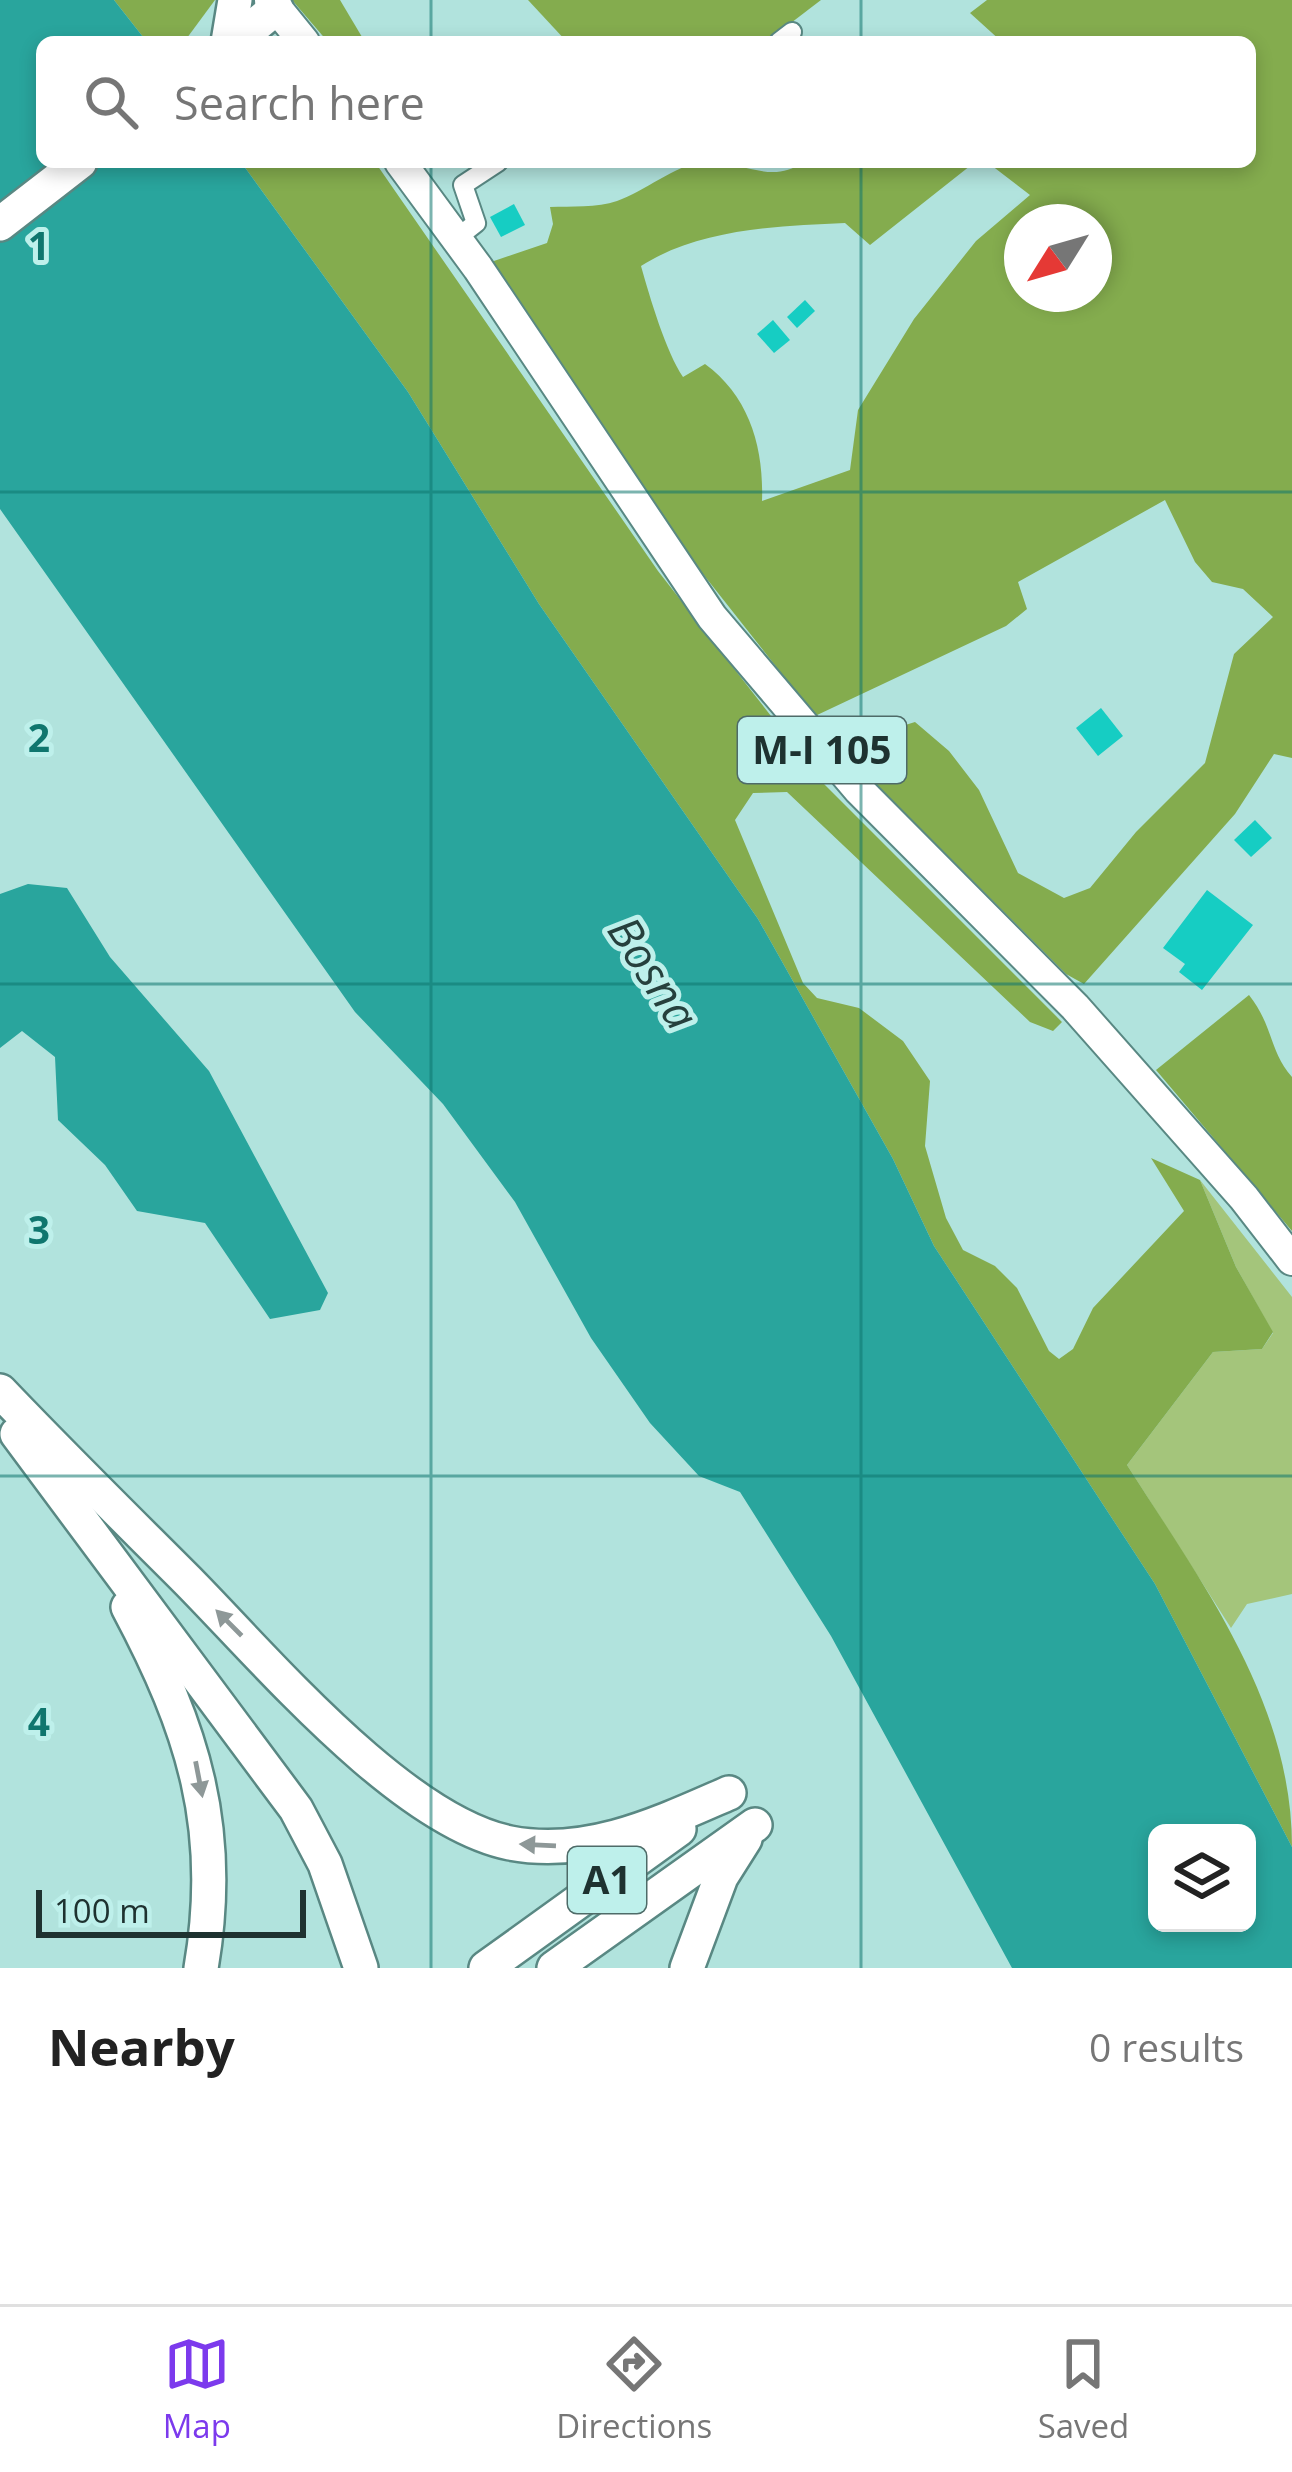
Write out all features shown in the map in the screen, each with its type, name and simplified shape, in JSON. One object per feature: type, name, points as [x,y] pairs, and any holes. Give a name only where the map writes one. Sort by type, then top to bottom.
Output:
[{"type":"highway","points":[[232,36],[235,0]]},
{"type":"highway","points":[[238,36],[273,4]]},
{"type":"highway","points":[[0,224],[72,168]]},
{"type":"highway","name":"A1","points":[[0,1391],[348,1741],[450,1820],[507,1842],[564,1846],[640,1832],[729,1793],[485,1968]]},
{"type":"highway","points":[[0,1411],[296,1809],[325,1864],[362,1968]]},
{"type":"highway","points":[[57,1486],[162,1672],[195,1757],[209,1832],[211,1907],[201,1968]]},
{"type":"highway","name":"A1","points":[[554,1968],[755,1825],[722,1877],[687,1968]]},
{"type":"main road","points":[[273,4],[299,36]]},
{"type":"main road","name":"M-I 105","points":[[404,168],[457,238],[641,518],[742,655],[859,790],[1075,1007],[1292,1259]]},
{"type":"street","points":[[457,238],[476,223],[463,185],[489,168]]},
{"type":"green space","points":[[114,0],[215,0],[188,36],[142,36]]},
{"type":"green space","points":[[292,0],[340,0],[361,36],[323,36]]},
{"type":"green space","points":[[528,0],[821,0],[774,36],[561,36]]},
{"type":"green space","points":[[987,0],[1292,0],[1292,758],[1274,754],[1235,814],[1084,984],[1066,974],[838,746],[915,722],[949,751],[979,790],[1018,873],[1064,898],[1090,888],[1136,832],[1205,763],[1234,654],[1273,617],[1243,589],[1212,582],[1195,562],[1165,500],[1018,582],[1027,609],[1006,626],[815,716],[673,536],[491,262],[547,243],[553,224],[550,207],[617,201],[683,168],[779,172],[793,168],[967,168],[870,245],[845,223],[765,228],[688,244],[641,266],[683,377],[705,364],[743,407],[760,461],[762,501],[850,470],[858,410],[914,319],[976,241],[1004,217],[1004,312],[1112,312],[1112,204],[1019,204],[1030,195],[995,168],[1256,168],[1256,36],[995,36],[970,13]]},
{"type":"green space","points":[[245,168],[379,168],[658,571],[824,784],[1062,1022],[1053,1031],[1030,1022],[787,792],[753,793],[735,820],[803,983],[817,998],[859,1008],[903,1041],[930,1081],[925,1146],[946,1218],[963,1250],[995,1266],[1017,1288],[1049,1351],[1059,1359],[1073,1349],[1093,1308],[1184,1211],[1151,1158],[1200,1180],[1236,1267],[1273,1332],[1262,1349],[1213,1352],[1127,1465],[1212,1599],[1260,1694],[1288,1794],[1292,1847],[1155,1584],[934,1246],[893,1159],[758,919],[539,604],[408,392]]},
{"type":"green space","points":[[1249,995],[1292,1077],[1292,1231],[1156,1070]]},
{"type":"green space","points":[[1200,1180],[1292,1297],[1292,1594],[1247,1604],[1231,1628],[1127,1465],[1213,1352],[1262,1349],[1273,1333],[1236,1267]]},
{"type":"water","name":"Bosna","points":[[0,0],[114,0],[142,36],[36,36],[36,168],[245,168],[408,392],[539,604],[758,919],[893,1159],[934,1246],[1155,1584],[1292,1847],[1292,1968],[1012,1968],[831,1636],[740,1492],[699,1476],[650,1423],[591,1338],[515,1202],[443,1104],[355,1012],[0,509]]},
{"type":"water","points":[[28,884],[67,888],[110,957],[209,1071],[328,1293],[320,1310],[270,1319],[205,1223],[137,1211],[105,1165],[58,1120],[55,1057],[22,1031],[0,1048],[0,894]]},
{"type":"building","points":[[514,204],[525,225],[501,237],[490,217]]},
{"type":"building","points":[[805,300],[815,311],[797,328],[787,317]]},
{"type":"building","points":[[773,320],[790,340],[774,353],[757,334]]},
{"type":"building","points":[[1101,708],[1123,736],[1098,756],[1076,728]]},
{"type":"building","points":[[1255,820],[1272,838],[1251,857],[1234,840]]},
{"type":"building","points":[[1207,890],[1253,925],[1202,990],[1179,972],[1185,964],[1163,948]]}]
